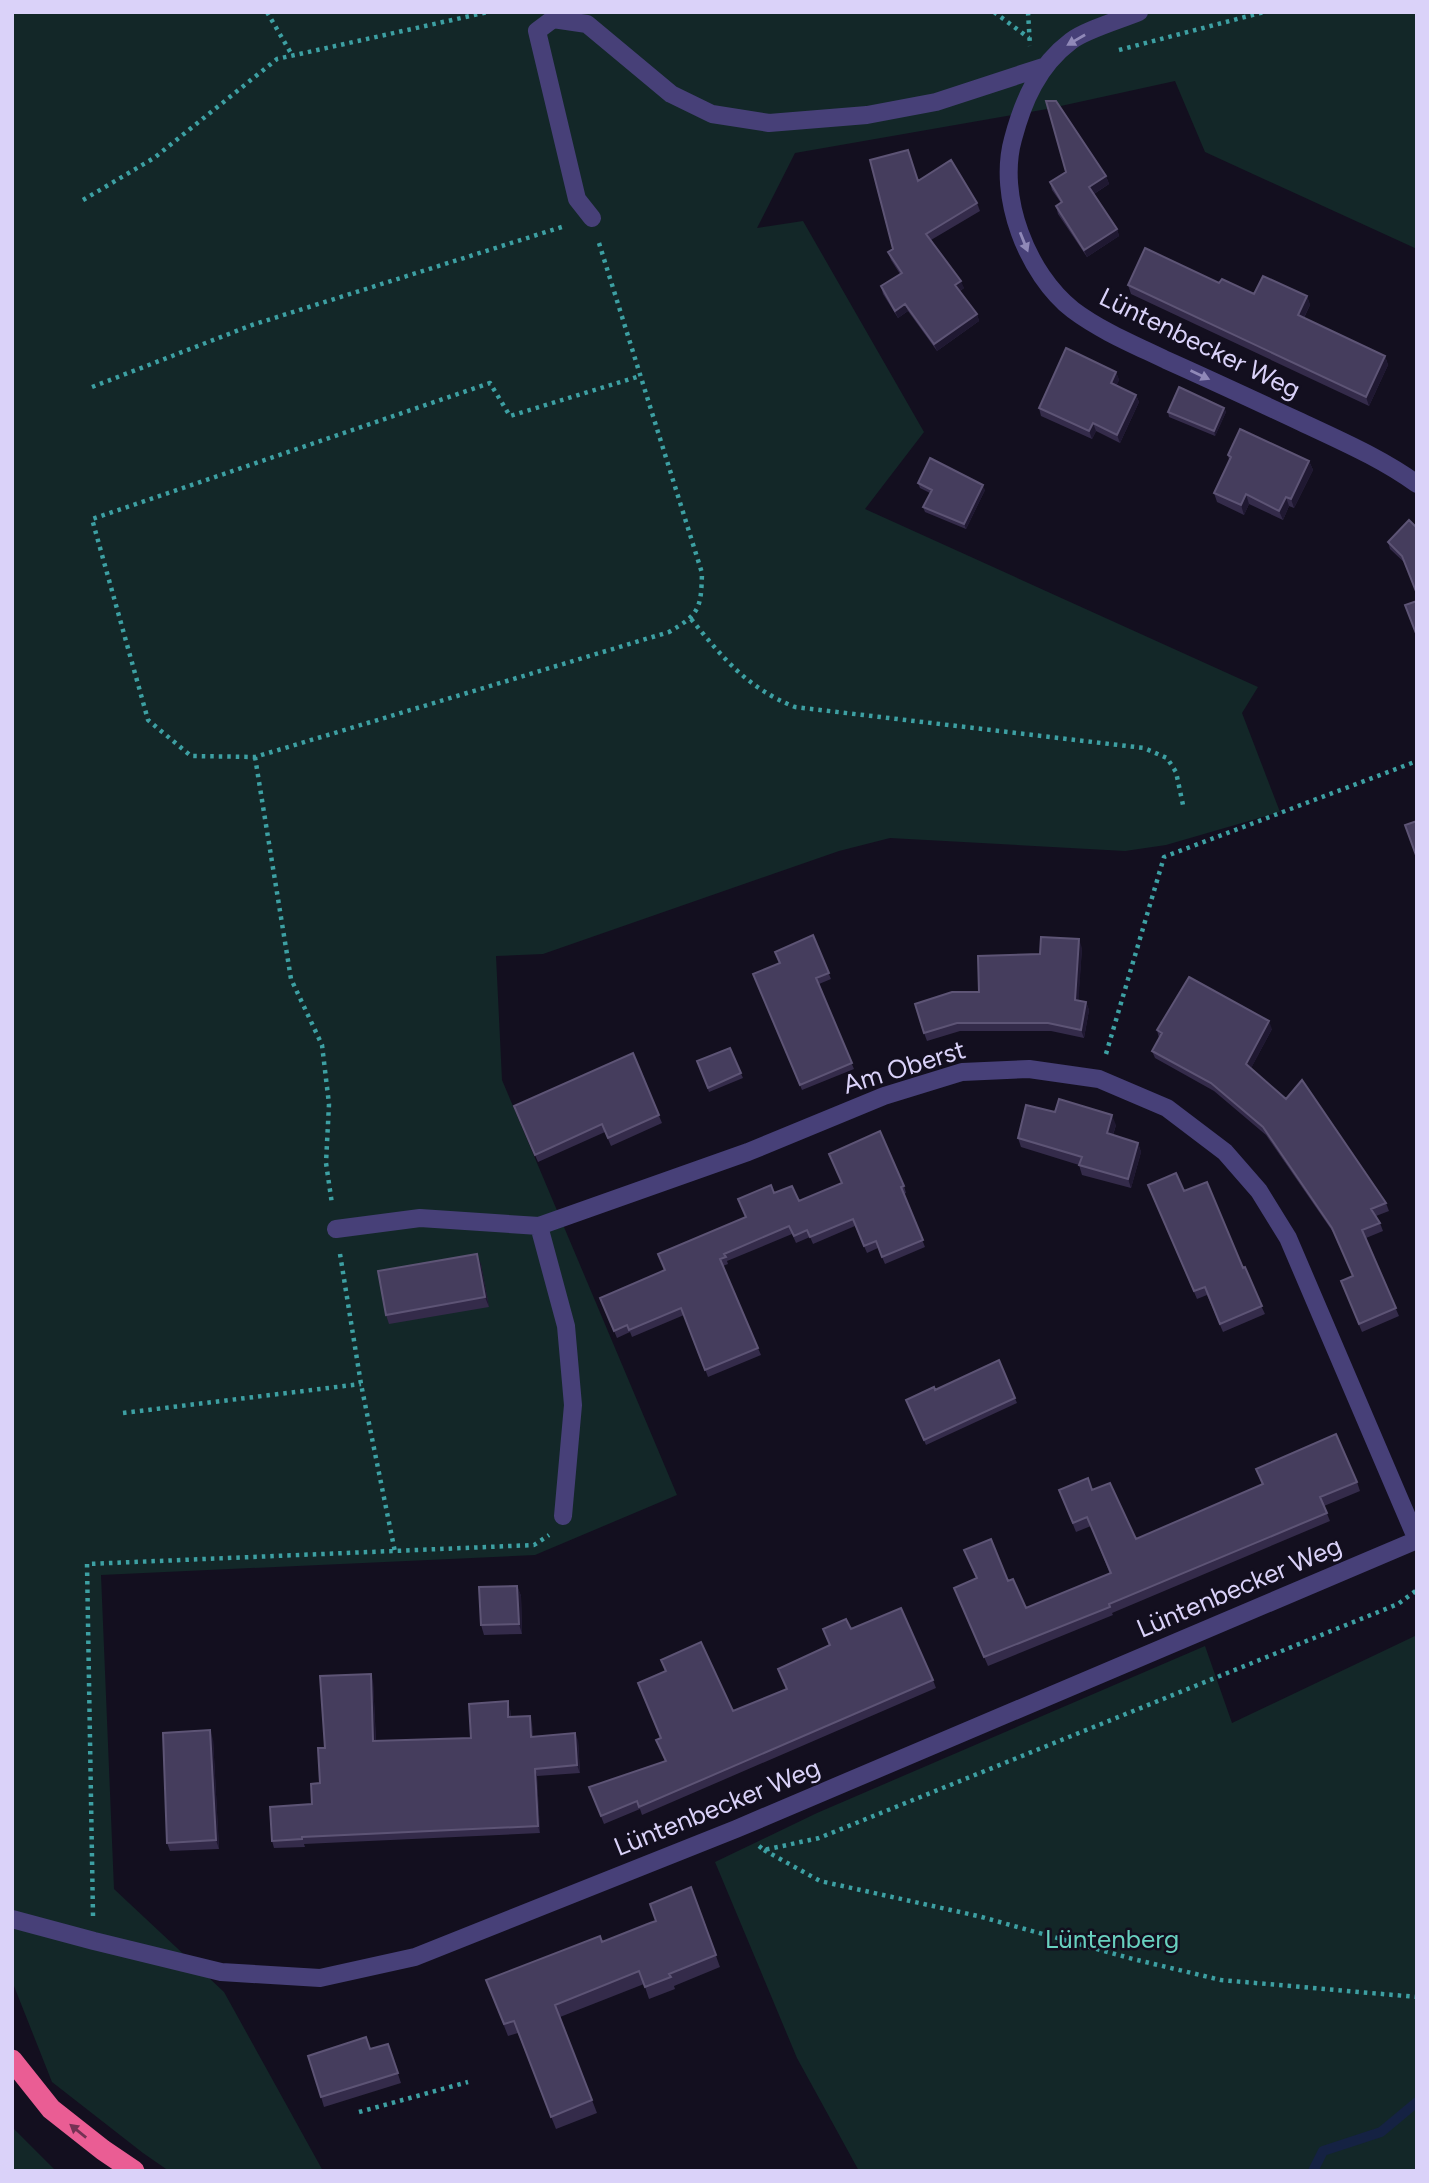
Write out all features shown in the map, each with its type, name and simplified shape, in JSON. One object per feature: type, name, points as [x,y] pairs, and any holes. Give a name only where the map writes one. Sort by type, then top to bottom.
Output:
[{"type":"highway","points":[[12,2060],[51,2109],[134,2171]]},
{"type":"street","name":"Lüntenbecker Weg","points":[[1139,12],[1072,40],[1043,67],[1021,108],[1009,151],[1011,198],[1023,243],[1043,278],[1072,309],[1113,335],[1394,467],[1417,484]]},
{"type":"street","points":[[592,218],[577,199],[537,32],[553,19],[587,24],[671,94],[712,114],[769,123],[867,115],[936,102],[1043,67]]},
{"type":"street","name":"Am Oberst","points":[[539,1226],[748,1152],[884,1096],[962,1072],[1029,1069],[1099,1079],[1167,1108],[1225,1152],[1259,1191],[1288,1238],[1417,1540]]},
{"type":"street","points":[[336,1229],[420,1218],[539,1226],[566,1326],[573,1405],[562,1516]]},
{"type":"street","name":"Lüntenbecker Weg","points":[[12,1919],[222,1972],[320,1979],[415,1957],[736,1829],[1417,1540]]},
{"type":"path","points":[[267,12],[292,55]]},
{"type":"path","points":[[83,200],[154,158],[277,59],[488,12]]},
{"type":"path","points":[[994,12],[1029,38]]},
{"type":"path","points":[[1109,52],[1264,12]]},
{"type":"path","points":[[92,387],[252,325],[592,218],[702,573],[701,602],[691,620],[669,632],[255,757],[191,756],[148,720],[93,519],[489,383],[510,416],[640,376]]},
{"type":"path","points":[[691,620],[730,666],[753,686],[796,707],[1144,748],[1167,758],[1176,772],[1183,806]]},
{"type":"path","points":[[255,757],[291,979],[321,1045],[329,1104],[326,1163],[361,1384],[395,1552]]},
{"type":"path","points":[[1099,1079],[1164,857],[1417,761]]},
{"type":"path","points":[[123,1413],[361,1384]]},
{"type":"path","points":[[94,1941],[87,1564],[534,1545]]},
{"type":"path","points":[[764,1850],[819,1838],[1398,1604],[1417,1590]]},
{"type":"path","points":[[736,1829],[764,1850],[820,1881],[978,1916],[1133,1959],[1209,1977],[1417,1997]]},
{"type":"path","points":[[359,2112],[468,2082]]},
{"type":"green space","points":[[12,12],[1417,12],[1417,249],[1205,152],[1175,81],[1047,109],[795,153],[757,228],[803,221],[924,432],[865,509],[1258,687],[1242,713],[1280,812],[1166,845],[1125,851],[890,838],[839,851],[543,954],[496,956],[502,1080],[677,1495],[535,1555],[101,1575],[114,1889],[224,1992],[323,2171],[169,2171],[52,2082],[12,1981]]},
{"type":"green space","name":"Lüntenberg","points":[[1417,1635],[1417,2171],[859,2171],[797,2058],[715,1862],[817,1813],[1205,1646],[1232,1723]]},
{"type":"green space","points":[[12,2127],[56,2171],[12,2171]]},
{"type":"building","points":[[1046,101],[1056,101],[1106,176],[1089,187],[1117,229],[1084,250],[1056,206],[1062,202],[1050,182],[1066,172]]},
{"type":"building","points":[[908,150],[918,181],[951,160],[977,203],[926,234],[961,281],[955,285],[977,314],[934,344],[905,304],[895,311],[881,286],[902,273],[888,252],[893,249],[870,160]]},
{"type":"building","points":[[1145,248],[1219,283],[1222,279],[1254,294],[1263,276],[1307,296],[1298,315],[1385,356],[1366,397],[1128,285]]},
{"type":"building","points":[[1066,348],[1116,372],[1111,383],[1136,395],[1117,435],[1093,423],[1089,431],[1039,408]]},
{"type":"building","points":[[1179,387],[1224,408],[1214,431],[1168,412]]},
{"type":"building","points":[[1240,429],[1309,461],[1291,499],[1286,497],[1279,511],[1246,494],[1241,505],[1214,493],[1231,457],[1228,455]]},
{"type":"building","points":[[930,458],[983,485],[964,524],[923,507],[932,490],[918,483]]},
{"type":"building","points":[[1409,520],[1417,528],[1417,594],[1402,556],[1388,542]]},
{"type":"building","points":[[1417,601],[1417,636],[1405,605]]},
{"type":"building","points":[[1417,821],[1417,858],[1405,825]]},
{"type":"building","points":[[813,935],[829,973],[816,978],[852,1063],[800,1085],[753,974],[780,963],[775,952]]},
{"type":"building","points":[[1041,937],[1079,939],[1075,1000],[1086,1002],[1081,1030],[1048,1023],[957,1023],[924,1033],[915,1004],[952,992],[979,992],[978,956],[1040,954]]},
{"type":"building","points":[[1189,977],[1269,1021],[1246,1064],[1286,1099],[1302,1080],[1386,1203],[1371,1209],[1380,1223],[1362,1230],[1396,1308],[1359,1324],[1341,1281],[1353,1276],[1332,1228],[1263,1127],[1211,1083],[1152,1051],[1162,1033],[1157,1030]]},
{"type":"building","points":[[730,1048],[741,1073],[708,1088],[697,1061]]},
{"type":"building","points":[[633,1053],[659,1115],[608,1138],[602,1124],[535,1155],[514,1106]]},
{"type":"building","points":[[1059,1099],[1112,1115],[1107,1133],[1138,1143],[1128,1179],[1079,1165],[1082,1157],[1018,1138],[1026,1105],[1055,1112]]},
{"type":"building","points":[[880,1131],[904,1186],[901,1187],[923,1240],[882,1257],[876,1241],[864,1246],[853,1219],[810,1237],[807,1230],[794,1236],[789,1226],[724,1254],[726,1257],[720,1259],[758,1348],[705,1370],[681,1308],[629,1330],[627,1325],[614,1331],[600,1298],[665,1270],[658,1254],[746,1217],[738,1199],[771,1185],[774,1193],[792,1186],[799,1201],[842,1183],[829,1154]]},
{"type":"building","points":[[1176,1173],[1184,1191],[1207,1182],[1262,1306],[1220,1324],[1205,1287],[1194,1291],[1148,1185]]},
{"type":"building","points":[[477,1254],[485,1297],[386,1315],[378,1271]]},
{"type":"building","points":[[999,1360],[1015,1398],[924,1440],[906,1400],[934,1387],[935,1390]]},
{"type":"building","points":[[1336,1434],[1357,1482],[1320,1497],[1327,1513],[1109,1604],[1110,1607],[984,1657],[954,1588],[977,1578],[964,1550],[991,1539],[1008,1581],[1013,1579],[1026,1608],[1111,1573],[1087,1517],[1073,1523],[1059,1490],[1088,1478],[1092,1490],[1110,1483],[1136,1539],[1263,1484],[1256,1469]]},
{"type":"building","points":[[517,1586],[519,1624],[481,1625],[479,1587]]},
{"type":"building","points":[[901,1608],[933,1680],[639,1807],[637,1801],[601,1816],[589,1787],[666,1761],[656,1740],[661,1738],[638,1683],[666,1671],[661,1660],[701,1642],[733,1711],[787,1689],[778,1669],[830,1645],[823,1629],[846,1619],[851,1629]]},
{"type":"building","points":[[371,1674],[373,1741],[471,1738],[469,1704],[508,1701],[508,1717],[530,1716],[531,1737],[575,1733],[577,1765],[535,1769],[538,1826],[302,1837],[272,1841],[270,1807],[312,1804],[311,1784],[320,1783],[318,1748],[325,1748],[320,1676]]},
{"type":"building","points":[[210,1730],[216,1840],[167,1843],[163,1733]]},
{"type":"building","points":[[691,1887],[716,1955],[645,1987],[639,1971],[555,2005],[592,2100],[551,2117],[514,2021],[504,2024],[486,1980],[600,1936],[602,1942],[656,1921],[650,1904]]},
{"type":"building","points":[[366,2037],[370,2049],[388,2044],[398,2073],[321,2097],[308,2056]]},
{"type":"waterway","points":[[1313,2171],[1323,2151],[1381,2132],[1417,2102]]}]
